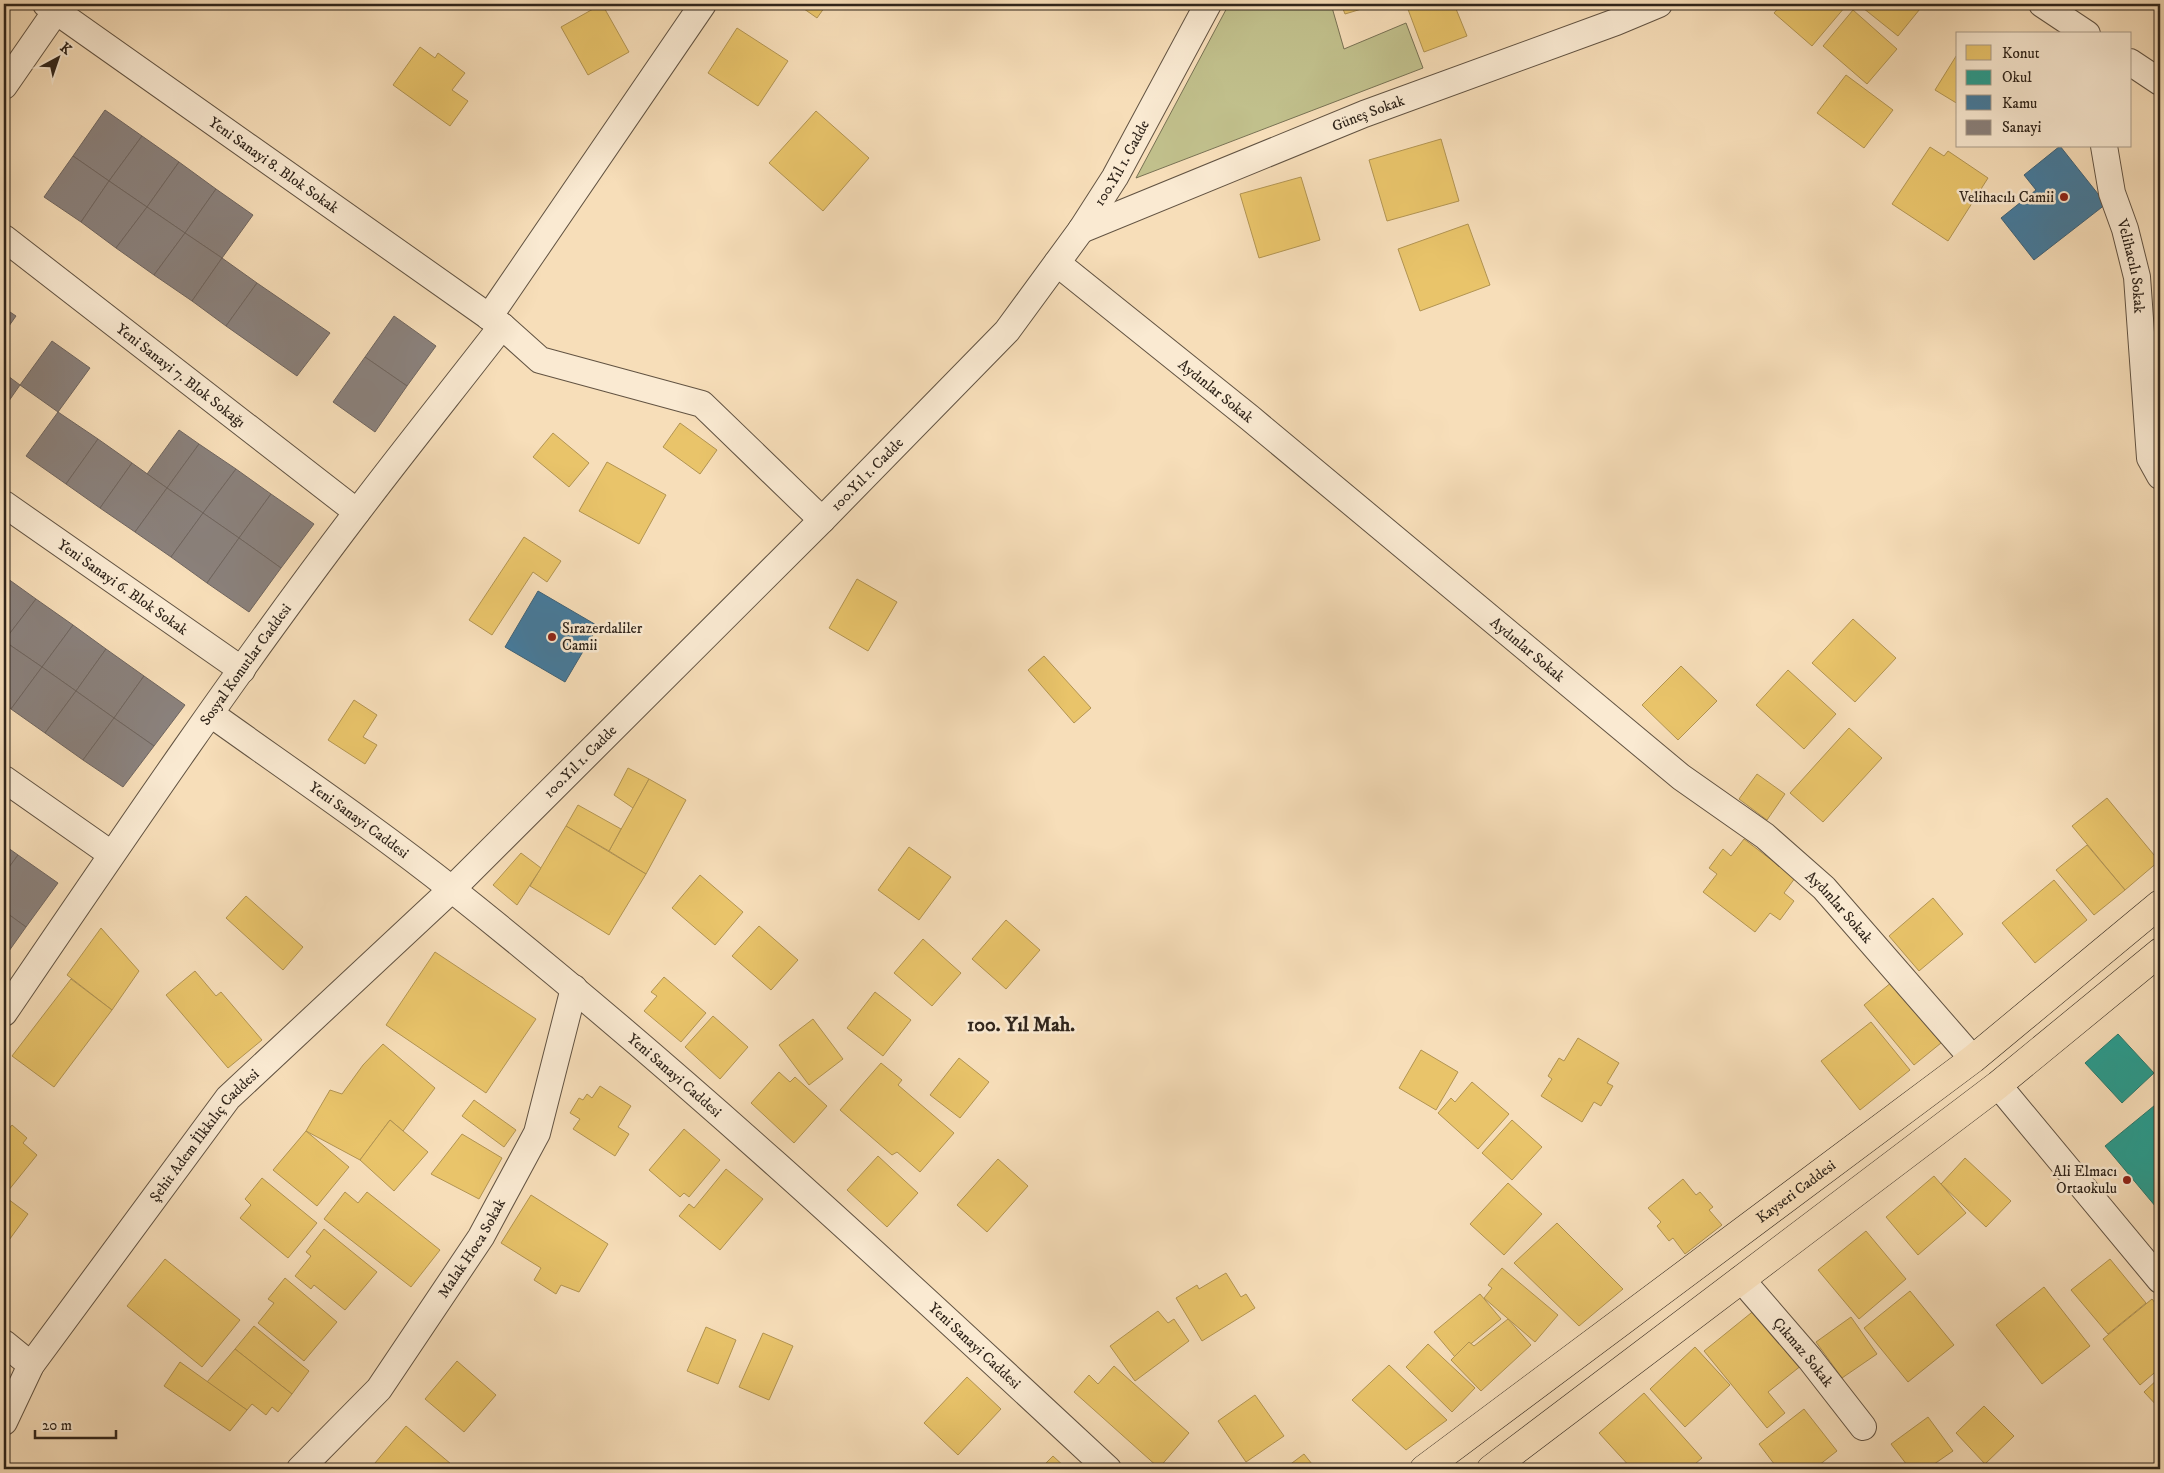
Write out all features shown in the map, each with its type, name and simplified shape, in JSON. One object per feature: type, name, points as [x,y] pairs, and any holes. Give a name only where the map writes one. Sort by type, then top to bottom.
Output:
[{"type":"main road","name":"Kayseri Caddesi","points":[[1424,1469],[1973,1059],[2160,904]]},
{"type":"main road","points":[[1491,1469],[1998,1085],[2160,952]]},
{"type":"street","name":"Sosyal Konutlar Caddesi","points":[[4,1012],[111,854],[495,322],[703,4]]},
{"type":"street","name":"100.Yıl 1. Cadde","points":[[452,889],[822,520],[1007,331],[1081,230],[1115,177],[1208,4]]},
{"type":"street","name":"Güneş Sokak","points":[[1081,230],[1372,111],[1616,22],[1659,4]]},
{"type":"street","points":[[2042,4],[2084,32]]},
{"type":"street","name":"Yeni Sanayi 8. Blok Sokak","points":[[51,7],[495,322],[540,360],[702,404],[822,520]]},
{"type":"street","points":[[4,86],[51,7]]},
{"type":"street","points":[[2132,63],[2160,82]]},
{"type":"street","name":"Velihacılı Sokak","points":[[2104,148],[2112,193],[2137,278],[2150,458],[2160,476]]},
{"type":"street","name":"Yeni Sanayi 7. Blok Sokağı","points":[[4,238],[358,512]]},
{"type":"street","name":"Aydınlar Sokak","points":[[1057,263],[1250,418],[1681,777],[1765,836],[1824,888],[1973,1059]]},
{"type":"street","name":"Yeni Sanayi 6. Blok Sokak","points":[[4,504],[242,670]]},
{"type":"street","name":"Yeni Sanayi Caddesi","points":[[211,714],[452,889],[574,988],[732,1124],[1108,1469]]},
{"type":"street","points":[[4,779],[111,854]]},
{"type":"street","name":"Şehit Adem İlkkılıç Caddesi","points":[[4,1422],[31,1365],[228,1098],[452,889]]},
{"type":"street","name":"Malak Hoca Sokak","points":[[300,1469],[379,1389],[481,1237],[537,1133],[574,988]]},
{"type":"street","points":[[1998,1085],[2160,1280]]},
{"type":"street","name":"Çıkmaz Sokak","points":[[1741,1279],[1810,1359],[1863,1428]]},
{"type":"street","points":[[4,1343],[31,1365]]},
{"type":"shaded area","points":[[1229,4],[1331,4],[1344,49],[1406,23],[1423,68],[1136,178]]},
{"type":"building: Konut","points":[[602,4],[629,52],[588,75],[561,27]]},
{"type":"building: Konut","points":[[797,4],[827,4],[817,18]]},
{"type":"building: Konut","points":[[1341,4],[1378,4],[1345,14]]},
{"type":"building: Konut","points":[[1406,4],[1454,4],[1467,36],[1424,52]]},
{"type":"building: Konut","points":[[1782,4],[1841,4],[1845,7],[1812,46],[1774,13]]},
{"type":"building: Konut","points":[[1858,4],[1924,4],[1898,36]]},
{"type":"building: Konut","points":[[1853,10],[1897,49],[1867,84],[1823,46]]},
{"type":"building: Konut","points":[[737,28],[788,61],[758,106],[708,73]]},
{"type":"building: Konut","points":[[420,47],[435,58],[438,53],[465,73],[452,90],[468,101],[450,126],[393,85]]},
{"type":"building: Konut","points":[[1956,56],[1956,103],[1935,90]]},
{"type":"building: Konut","points":[[1846,75],[1893,110],[1864,148],[1817,113]]},
{"type":"building: Konut","points":[[816,111],[869,158],[823,211],[769,163]]},
{"type":"building: Konut","points":[[1441,139],[1459,201],[1387,221],[1369,160]]},
{"type":"building: Konut","points":[[1930,147],[1944,156],[1948,151],[1988,178],[1948,241],[1892,204]]},
{"type":"building: Konut","points":[[1301,177],[1320,240],[1259,258],[1240,194]]},
{"type":"building: Konut","points":[[1468,224],[1490,285],[1420,311],[1398,249]]},
{"type":"building: Konut","points":[[680,423],[717,450],[700,474],[663,447]]},
{"type":"building: Konut","points":[[553,433],[589,463],[569,487],[533,457]]},
{"type":"building: Konut","points":[[607,462],[666,495],[639,544],[579,511]]},
{"type":"building: Konut","points":[[524,537],[561,561],[547,582],[533,572],[492,635],[469,620]]},
{"type":"building: Konut","points":[[857,579],[897,602],[868,651],[829,628]]},
{"type":"building: Konut","points":[[1853,619],[1896,658],[1855,702],[1812,663]]},
{"type":"building: Konut","points":[[1044,656],[1091,708],[1074,723],[1028,670]]},
{"type":"building: Konut","points":[[1681,666],[1717,701],[1678,740],[1642,705]]},
{"type":"building: Konut","points":[[1788,670],[1836,714],[1804,749],[1756,705]]},
{"type":"building: Konut","points":[[354,700],[377,715],[363,737],[377,745],[365,764],[328,740]]},
{"type":"building: Konut","points":[[1849,728],[1882,758],[1823,822],[1790,793]]},
{"type":"building: Konut","points":[[628,768],[649,779],[633,808],[614,795]]},
{"type":"building: Konut","points":[[1757,774],[1785,794],[1767,820],[1739,799]]},
{"type":"building: Konut","points":[[649,779],[686,800],[646,874],[609,851]]},
{"type":"building: Konut","points":[[2107,798],[2159,861],[2125,890],[2072,826]]},
{"type":"building: Konut","points":[[578,805],[621,829],[609,851],[566,826]]},
{"type":"building: Konut","points":[[566,826],[646,874],[609,935],[530,886]]},
{"type":"building: Konut","points":[[1744,839],[1795,878],[1784,893],[1794,901],[1780,920],[1770,913],[1755,932],[1703,892],[1717,874],[1709,868],[1723,849],[1731,856]]},
{"type":"building: Konut","points":[[2087,845],[2125,890],[2094,915],[2056,870]]},
{"type":"building: Konut","points":[[909,847],[951,877],[919,920],[878,890]]},
{"type":"building: Konut","points":[[521,853],[541,868],[517,905],[493,885]]},
{"type":"building: Konut","points":[[700,875],[743,912],[715,945],[672,908]]},
{"type":"building: Konut","points":[[2054,880],[2087,920],[2035,963],[2002,923]]},
{"type":"building: Konut","points":[[246,896],[303,947],[283,970],[226,918]]},
{"type":"building: Konut","points":[[1933,898],[1963,934],[1919,971],[1889,936]]},
{"type":"building: Konut","points":[[1006,920],[1040,950],[1006,989],[972,959]]},
{"type":"building: Konut","points":[[759,926],[798,960],[771,990],[732,956]]},
{"type":"building: Konut","points":[[101,928],[139,971],[112,1010],[67,975]]},
{"type":"building: Konut","points":[[923,939],[961,973],[932,1006],[894,973]]},
{"type":"building: Konut","points":[[435,952],[536,1019],[486,1093],[386,1025]]},
{"type":"building: Konut","points":[[195,971],[216,996],[221,992],[262,1040],[228,1068],[166,995]]},
{"type":"building: Konut","points":[[664,977],[706,1013],[681,1042],[644,1011],[657,996],[651,992]]},
{"type":"building: Konut","points":[[71,979],[112,1010],[54,1087],[12,1056]]},
{"type":"building: Konut","points":[[1892,982],[1941,1043],[1914,1065],[1864,1005]]},
{"type":"building: Konut","points":[[875,992],[911,1020],[883,1056],[847,1028]]},
{"type":"building: Konut","points":[[713,1016],[748,1047],[720,1079],[685,1047]]},
{"type":"building: Konut","points":[[813,1019],[843,1059],[809,1085],[779,1045]]},
{"type":"building: Konut","points":[[1871,1022],[1910,1070],[1860,1110],[1821,1061]]},
{"type":"building: Konut","points":[[1578,1038],[1619,1063],[1607,1083],[1613,1086],[1601,1106],[1594,1102],[1582,1122],[1541,1096],[1552,1079],[1548,1076],[1559,1058],[1564,1061]]},
{"type":"building: Konut","points":[[383,1044],[435,1088],[403,1131],[390,1120],[360,1160],[306,1131],[330,1090],[342,1094],[363,1065]]},
{"type":"building: Konut","points":[[1421,1050],[1458,1072],[1436,1110],[1399,1088]]},
{"type":"building: Konut","points":[[959,1058],[989,1082],[960,1118],[930,1095]]},
{"type":"building: Konut","points":[[881,1063],[902,1080],[898,1085],[954,1133],[920,1172],[897,1152],[892,1155],[840,1110]]},
{"type":"building: Konut","points":[[779,1072],[790,1082],[795,1077],[827,1106],[794,1143],[751,1103]]},
{"type":"building: Konut","points":[[1472,1082],[1509,1114],[1478,1149],[1438,1113],[1451,1098],[1455,1102]]},
{"type":"building: Konut","points":[[600,1086],[631,1106],[618,1127],[629,1134],[615,1156],[573,1129],[580,1119],[570,1113],[579,1098],[583,1100],[587,1094],[592,1098]]},
{"type":"building: Konut","points":[[474,1100],[516,1130],[504,1147],[462,1116]]},
{"type":"building: Konut","points":[[390,1120],[428,1152],[394,1191],[360,1160]]},
{"type":"building: Konut","points":[[1512,1120],[1542,1147],[1512,1180],[1482,1153]]},
{"type":"building: Konut","points":[[12,1125],[27,1138],[23,1143],[37,1155],[8,1191],[4,1187],[4,1128],[7,1131]]},
{"type":"building: Konut","points":[[684,1129],[720,1160],[689,1197],[684,1193],[680,1197],[649,1170]]},
{"type":"building: Konut","points":[[306,1131],[349,1167],[317,1206],[273,1170]]},
{"type":"building: Konut","points":[[462,1134],[502,1158],[479,1199],[431,1174]]},
{"type":"building: Konut","points":[[878,1156],[918,1193],[887,1227],[847,1190]]},
{"type":"building: Konut","points":[[1965,1158],[2011,1201],[1986,1227],[1941,1184]]},
{"type":"building: Konut","points":[[998,1159],[1028,1186],[987,1232],[957,1205]]},
{"type":"building: Konut","points":[[726,1169],[763,1199],[720,1250],[679,1216],[689,1204],[694,1208]]},
{"type":"building: Konut","points":[[1934,1176],[1966,1213],[1918,1255],[1886,1217]]},
{"type":"building: Konut","points":[[262,1178],[317,1223],[288,1258],[240,1218],[251,1205],[245,1199]]},
{"type":"building: Konut","points":[[1683,1179],[1696,1195],[1700,1192],[1713,1207],[1709,1210],[1722,1225],[1685,1254],[1673,1238],[1669,1241],[1657,1226],[1661,1222],[1648,1208]]},
{"type":"building: Konut","points":[[1508,1183],[1542,1214],[1504,1255],[1470,1224]]},
{"type":"building: Konut","points":[[345,1192],[358,1203],[367,1192],[440,1250],[411,1287],[324,1219]]},
{"type":"building: Konut","points":[[531,1195],[608,1244],[579,1292],[561,1285],[556,1294],[534,1280],[541,1268],[501,1243]]},
{"type":"building: Konut","points":[[4,1196],[28,1214],[4,1247]]},
{"type":"building: Konut","points":[[1557,1223],[1623,1289],[1579,1326],[1514,1263]]},
{"type":"building: Konut","points":[[324,1229],[377,1272],[345,1310],[314,1285],[311,1289],[295,1276],[311,1256],[306,1252]]},
{"type":"building: Konut","points":[[1866,1231],[1906,1279],[1859,1319],[1818,1270]]},
{"type":"building: Konut","points":[[165,1259],[240,1320],[202,1367],[127,1306]]},
{"type":"building: Konut","points":[[2110,1259],[2146,1303],[2108,1334],[2071,1290]]},
{"type":"building: Konut","points":[[1502,1268],[1558,1315],[1535,1342],[1484,1298],[1492,1288],[1488,1285]]},
{"type":"building: Konut","points":[[1226,1273],[1241,1297],[1246,1294],[1255,1308],[1202,1341],[1176,1298],[1197,1285],[1199,1289]]},
{"type":"building: Konut","points":[[285,1278],[337,1322],[304,1361],[258,1323],[274,1303],[268,1299]]},
{"type":"building: Konut","points":[[2044,1287],[2090,1346],[2042,1384],[1996,1325]]},
{"type":"building: Konut","points":[[1910,1291],[1954,1345],[1908,1382],[1864,1328]]},
{"type":"building: Konut","points":[[1480,1294],[1501,1319],[1455,1357],[1434,1332]]},
{"type":"building: Konut","points":[[2152,1299],[2160,1309],[2160,1368],[2140,1385],[2103,1339]]},
{"type":"building: Konut","points":[[1756,1309],[1802,1365],[1768,1392],[1785,1413],[1767,1428],[1704,1351]]},
{"type":"building: Konut","points":[[1158,1311],[1168,1323],[1174,1319],[1189,1341],[1135,1381],[1110,1346]]},
{"type":"building: Konut","points":[[1851,1317],[1877,1354],[1842,1378],[1816,1342]]},
{"type":"building: Konut","points":[[1508,1319],[1531,1345],[1481,1391],[1451,1360],[1469,1342],[1474,1346]]},
{"type":"building: Konut","points":[[254,1326],[309,1371],[292,1394],[235,1349]]},
{"type":"building: Konut","points":[[706,1327],[736,1340],[718,1384],[687,1371]]},
{"type":"building: Konut","points":[[763,1333],[793,1346],[769,1400],[739,1387]]},
{"type":"building: Konut","points":[[1428,1344],[1475,1388],[1452,1412],[1406,1367]]},
{"type":"building: Konut","points":[[1695,1347],[1730,1385],[1685,1427],[1650,1389]]},
{"type":"building: Konut","points":[[235,1349],[292,1394],[278,1412],[272,1407],[266,1415],[252,1404],[247,1410],[207,1382]]},
{"type":"building: Konut","points":[[457,1361],[496,1395],[464,1432],[425,1399]]},
{"type":"building: Konut","points":[[180,1362],[247,1410],[230,1431],[164,1386]]},
{"type":"building: Konut","points":[[1389,1365],[1447,1420],[1406,1450],[1352,1400]]},
{"type":"building: Konut","points":[[1114,1366],[1189,1433],[1159,1468],[1074,1392],[1089,1375],[1098,1384]]},
{"type":"building: Konut","points":[[967,1377],[1001,1409],[958,1455],[924,1423]]},
{"type":"building: Konut","points":[[2160,1377],[2160,1409],[2144,1392]]},
{"type":"building: Konut","points":[[1644,1393],[1702,1458],[1689,1469],[1632,1469],[1599,1433]]},
{"type":"building: Konut","points":[[1255,1395],[1284,1436],[1246,1462],[1218,1421]]},
{"type":"building: Konut","points":[[1984,1406],[2014,1436],[1985,1464],[1956,1433]]},
{"type":"building: Konut","points":[[1804,1409],[1837,1451],[1814,1469],[1778,1469],[1759,1444]]},
{"type":"building: Konut","points":[[1928,1417],[1953,1451],[1927,1469],[1910,1469],[1891,1444]]},
{"type":"building: Konut","points":[[406,1426],[451,1464],[446,1469],[383,1469],[375,1463]]},
{"type":"building: Konut","points":[[1304,1454],[1316,1469],[1284,1469]]},
{"type":"building: Konut","points":[[1053,1456],[1067,1469],[1040,1469]]},
{"type":"building: Okul","points":[[2118,1034],[2154,1073],[2122,1103],[2085,1063]]},
{"type":"building: Okul","points":[[2160,1101],[2160,1203],[2156,1207],[2105,1146]]},
{"type":"building: Kamu","name":"Velihacılı Camii","points":[[2058,148],[2062,148],[2106,204],[2034,260],[2001,218],[2036,190],[2024,175]]},
{"type":"building: Kamu","name":"Sırazerdaliler Camii","points":[[538,591],[598,626],[565,682],[505,647]]},
{"type":"building: Sanayi","points":[[105,110],[142,136],[109,181],[73,156]]},
{"type":"building: Sanayi","points":[[142,136],[179,162],[147,207],[109,181]]},
{"type":"building: Sanayi","points":[[73,156],[109,181],[81,222],[44,197]]},
{"type":"building: Sanayi","points":[[179,162],[216,189],[185,233],[147,207]]},
{"type":"building: Sanayi","points":[[109,181],[147,207],[116,248],[81,222]]},
{"type":"building: Sanayi","points":[[216,189],[253,215],[222,258],[185,233]]},
{"type":"building: Sanayi","points":[[147,207],[185,233],[154,275],[116,248]]},
{"type":"building: Sanayi","points":[[185,233],[222,258],[192,301],[154,275]]},
{"type":"building: Sanayi","points":[[222,258],[257,283],[226,326],[192,301]]},
{"type":"building: Sanayi","points":[[257,283],[330,333],[297,376],[226,326]]},
{"type":"building: Sanayi","points":[[4,308],[16,316],[4,333]]},
{"type":"building: Sanayi","points":[[394,316],[436,346],[407,386],[365,357]]},
{"type":"building: Sanayi","points":[[52,341],[90,368],[58,412],[20,385]]},
{"type":"building: Sanayi","points":[[365,357],[407,386],[375,432],[333,402]]},
{"type":"building: Sanayi","points":[[4,373],[20,385],[4,408]]},
{"type":"building: Sanayi","points":[[58,412],[98,439],[66,484],[26,456]]},
{"type":"building: Sanayi","points":[[179,430],[199,444],[167,488],[147,474]]},
{"type":"building: Sanayi","points":[[98,439],[132,463],[100,508],[66,484]]},
{"type":"building: Sanayi","points":[[199,444],[236,469],[203,513],[167,488]]},
{"type":"building: Sanayi","points":[[132,463],[167,488],[135,532],[100,508]]},
{"type":"building: Sanayi","points":[[236,469],[271,494],[239,538],[203,513]]},
{"type":"building: Sanayi","points":[[167,488],[203,513],[171,557],[135,532]]},
{"type":"building: Sanayi","points":[[271,494],[314,524],[281,568],[239,538]]},
{"type":"building: Sanayi","points":[[203,513],[239,538],[207,583],[171,557]]},
{"type":"building: Sanayi","points":[[239,538],[281,568],[249,612],[207,583]]},
{"type":"building: Sanayi","points":[[4,576],[36,599],[4,641]]},
{"type":"building: Sanayi","points":[[36,599],[73,625],[42,667],[4,641]]},
{"type":"building: Sanayi","points":[[73,625],[106,649],[76,691],[42,667]]},
{"type":"building: Sanayi","points":[[4,641],[42,667],[11,709],[4,704]]},
{"type":"building: Sanayi","points":[[106,649],[144,676],[114,718],[76,691]]},
{"type":"building: Sanayi","points":[[42,667],[76,691],[45,733],[11,709]]},
{"type":"building: Sanayi","points":[[144,676],[185,705],[154,746],[114,718]]},
{"type":"building: Sanayi","points":[[76,691],[114,718],[83,760],[45,733]]},
{"type":"building: Sanayi","points":[[114,718],[154,746],[123,787],[83,760]]},
{"type":"building: Sanayi","points":[[4,845],[18,855],[4,874]]},
{"type":"building: Sanayi","points":[[18,855],[58,883],[26,927],[4,911],[4,874]]},
{"type":"building: Sanayi","points":[[4,911],[26,927],[4,958]]},
{"type":"place","name":"Velihacılı Camii","points":[[2064,197]]},
{"type":"place","name":"Sırazerdaliler Camii","points":[[552,637]]},
{"type":"place","name":"Ali Elmacı Ortaokulu","points":[[2127,1180]]},
{"type":"district","name":"100. Yıl Mah.","points":[[1021,1024]]}]
